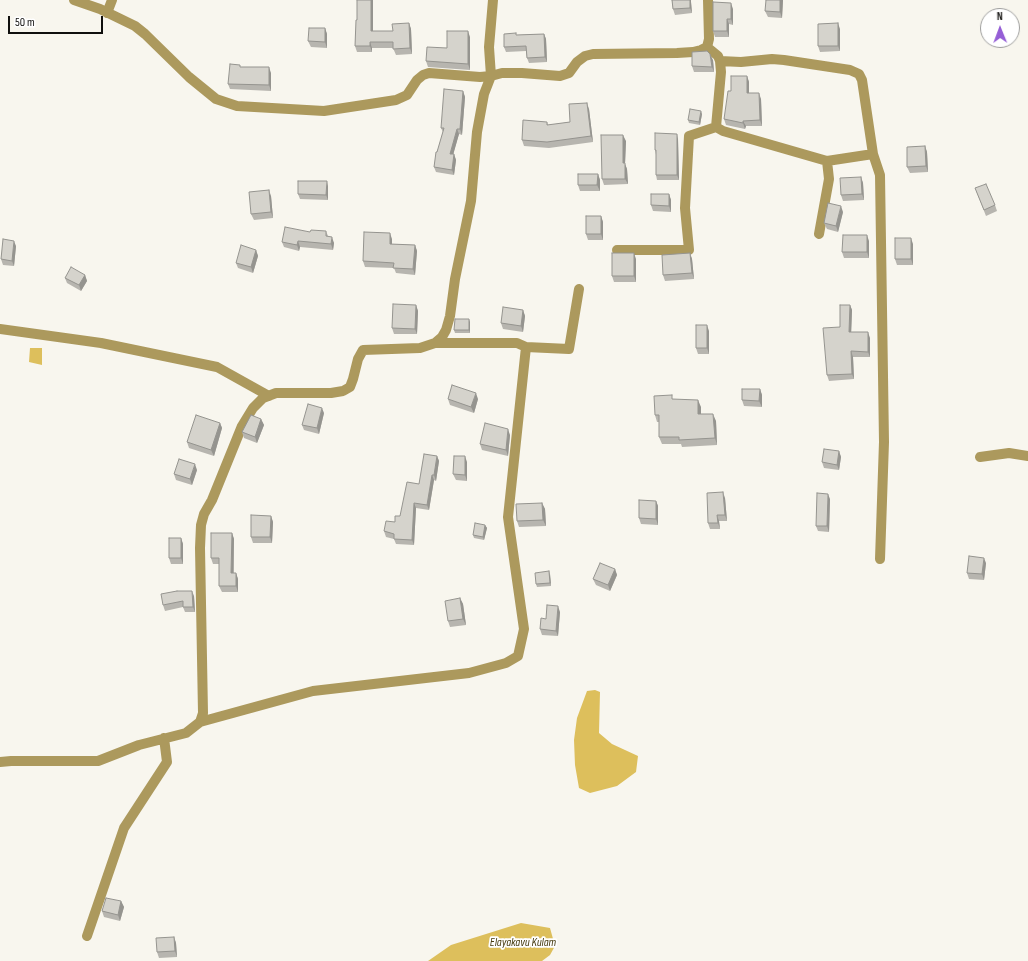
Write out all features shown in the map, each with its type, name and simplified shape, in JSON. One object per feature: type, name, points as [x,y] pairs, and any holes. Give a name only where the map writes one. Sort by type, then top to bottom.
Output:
[{"type":"street","points":[[74,0],[135,26],[145,34],[172,62],[216,99],[237,106],[324,111],[396,100],[407,94],[420,78],[429,73],[480,78],[502,73],[522,72],[560,76],[569,73],[577,62],[585,56],[593,54],[693,52],[701,50],[707,47],[709,39],[708,0]]},
{"type":"street","points":[[107,13],[112,0]]},
{"type":"street","points":[[435,343],[442,337],[446,330],[450,316],[455,279],[471,201],[477,132],[484,94],[491,76],[489,47],[493,0]]},
{"type":"street","points":[[707,47],[718,56],[720,61],[721,72],[716,127]]},
{"type":"street","points":[[720,61],[741,62],[772,59],[784,60],[856,72],[862,80],[873,154],[880,175],[884,442],[880,559]]},
{"type":"street","points":[[617,250],[689,250],[685,208],[689,136],[716,127],[723,131],[828,161],[873,154]]},
{"type":"street","points":[[819,234],[830,179],[828,161]]},
{"type":"street","points":[[200,722],[203,713],[200,548],[201,524],[242,426],[253,408],[264,398],[276,394],[331,393],[343,391],[350,387],[358,359],[364,350],[420,348],[435,343],[517,343],[526,347],[569,349],[579,289]]},
{"type":"street","points":[[0,329],[101,343],[217,367],[269,396]]},
{"type":"street","points":[[0,762],[98,761],[139,745],[186,732],[200,722],[313,691],[469,672],[506,663],[518,656],[524,630],[508,517],[526,347]]},
{"type":"street","points":[[980,457],[1010,453],[1028,456]]},
{"type":"street","points":[[87,936],[124,828],[167,762],[164,738]]},
{"type":"water","points":[[30,348],[42,348],[42,365],[29,362]]},
{"type":"water","points":[[595,690],[600,692],[599,733],[612,744],[638,756],[636,772],[617,786],[590,793],[579,788],[575,765],[574,740],[577,718],[587,691]]},
{"type":"water","name":"Elayakavu Kulam","points":[[521,923],[550,928],[555,946],[550,955],[542,961],[428,961],[451,945]]},
{"type":"building","points":[[357,0],[371,0],[371,31],[393,31],[392,24],[409,23],[410,48],[393,49],[393,42],[370,42],[370,46],[355,46]]},
{"type":"building","points":[[672,0],[690,0],[690,8],[673,9]]},
{"type":"building","points":[[766,0],[780,0],[780,12],[765,11]]},
{"type":"building","points":[[713,2],[731,3],[731,19],[727,19],[727,31],[713,31]]},
{"type":"building","points":[[838,23],[838,46],[818,46],[818,24]]},
{"type":"building","points":[[309,28],[325,28],[325,42],[308,41]]},
{"type":"building","points":[[447,31],[468,31],[468,64],[426,61],[427,47],[447,48]]},
{"type":"building","points":[[516,33],[516,35],[544,34],[545,57],[527,58],[526,46],[504,47],[504,34]]},
{"type":"building","points":[[707,51],[710,54],[712,67],[692,66],[692,52]]},
{"type":"building","points":[[230,64],[240,65],[240,67],[269,67],[269,85],[228,84]]},
{"type":"building","points":[[731,76],[747,76],[747,93],[759,93],[760,120],[743,121],[743,123],[724,119],[728,91],[731,91]]},
{"type":"building","points":[[444,89],[463,91],[460,129],[457,129],[450,154],[454,154],[452,170],[434,167],[436,152],[444,128],[441,128]]},
{"type":"building","points":[[587,103],[591,136],[547,142],[522,140],[523,120],[547,122],[547,125],[570,122],[569,104]]},
{"type":"building","points":[[690,109],[701,111],[699,122],[688,120]]},
{"type":"building","points":[[655,133],[677,134],[677,175],[656,175]]},
{"type":"building","points":[[601,135],[623,135],[623,163],[625,163],[625,179],[602,179]]},
{"type":"building","points":[[925,146],[926,166],[907,167],[907,147]]},
{"type":"building","points":[[578,174],[598,174],[597,185],[578,185]]},
{"type":"building","points":[[861,177],[862,194],[841,195],[840,178]]},
{"type":"building","points":[[298,181],[327,181],[326,195],[298,194]]},
{"type":"building","points":[[986,184],[995,205],[984,210],[975,188]]},
{"type":"building","points":[[269,190],[271,212],[251,214],[249,192]]},
{"type":"building","points":[[651,194],[669,194],[669,206],[651,205]]},
{"type":"building","points":[[828,203],[841,206],[836,226],[824,223]]},
{"type":"building","points":[[586,216],[601,216],[601,234],[586,234]]},
{"type":"building","points":[[285,227],[310,232],[311,230],[326,231],[326,236],[332,237],[331,244],[298,241],[297,245],[282,242]]},
{"type":"building","points":[[364,232],[390,233],[390,244],[415,245],[413,269],[393,268],[394,263],[363,261]]},
{"type":"building","points":[[843,235],[867,235],[867,252],[842,252]]},
{"type":"building","points":[[895,238],[911,238],[911,259],[895,259]]},
{"type":"building","points":[[3,239],[14,241],[12,261],[1,259]]},
{"type":"building","points":[[241,245],[256,250],[251,267],[236,263]]},
{"type":"building","points":[[612,253],[634,253],[634,276],[612,276]]},
{"type":"building","points":[[690,253],[692,273],[663,275],[662,255]]},
{"type":"building","points":[[71,267],[85,275],[79,285],[65,278]]},
{"type":"building","points":[[393,304],[416,305],[415,329],[392,328]]},
{"type":"building","points":[[840,305],[850,305],[849,332],[868,332],[868,352],[851,351],[852,374],[827,375],[823,328],[840,327]]},
{"type":"building","points":[[503,307],[523,310],[521,326],[501,323]]},
{"type":"building","points":[[455,319],[469,319],[469,330],[454,330]]},
{"type":"building","points":[[696,325],[707,325],[707,348],[696,348]]},
{"type":"building","points":[[452,385],[476,393],[471,407],[448,399]]},
{"type":"building","points":[[742,389],[760,389],[759,401],[742,400]]},
{"type":"building","points":[[672,395],[672,399],[698,400],[698,414],[713,414],[715,438],[679,440],[679,437],[659,437],[659,415],[655,415],[654,396]]},
{"type":"building","points":[[308,404],[322,408],[317,428],[302,425]]},
{"type":"building","points":[[196,415],[220,423],[211,450],[187,442]]},
{"type":"building","points":[[251,415],[261,419],[255,437],[242,432]]},
{"type":"building","points":[[485,423],[508,429],[506,450],[480,444]]},
{"type":"building","points":[[824,449],[839,451],[837,465],[822,462]]},
{"type":"building","points":[[424,454],[437,456],[427,505],[414,503],[412,540],[394,539],[394,534],[384,531],[386,521],[395,522],[395,516],[400,516],[407,482],[419,484]]},
{"type":"building","points":[[454,456],[465,456],[465,475],[453,474]]},
{"type":"building","points":[[179,459],[195,464],[190,479],[174,474]]},
{"type":"building","points":[[723,492],[725,515],[717,515],[718,523],[708,523],[707,493]]},
{"type":"building","points":[[817,493],[828,494],[827,526],[816,526]]},
{"type":"building","points":[[639,500],[656,501],[656,519],[639,518]]},
{"type":"building","points":[[542,503],[543,520],[517,521],[516,504]]},
{"type":"building","points":[[251,515],[271,516],[270,537],[251,537]]},
{"type":"building","points":[[475,523],[485,525],[483,537],[473,535]]},
{"type":"building","points":[[211,533],[232,533],[231,573],[236,573],[236,586],[219,586],[219,558],[211,558]]},
{"type":"building","points":[[169,538],[181,538],[181,558],[169,558]]},
{"type":"building","points":[[969,556],[984,558],[982,574],[967,573]]},
{"type":"building","points":[[600,563],[615,569],[608,585],[593,579]]},
{"type":"building","points":[[549,571],[550,583],[536,584],[535,573]]},
{"type":"building","points":[[177,591],[192,591],[193,607],[183,607],[183,601],[163,605],[161,594]]},
{"type":"building","points":[[460,598],[463,619],[448,621],[445,601]]},
{"type":"building","points":[[547,605],[558,606],[556,631],[540,629],[541,618],[546,619]]},
{"type":"building","points":[[106,898],[121,901],[118,915],[102,911]]},
{"type":"building","points":[[174,937],[175,951],[157,952],[156,938]]}]
